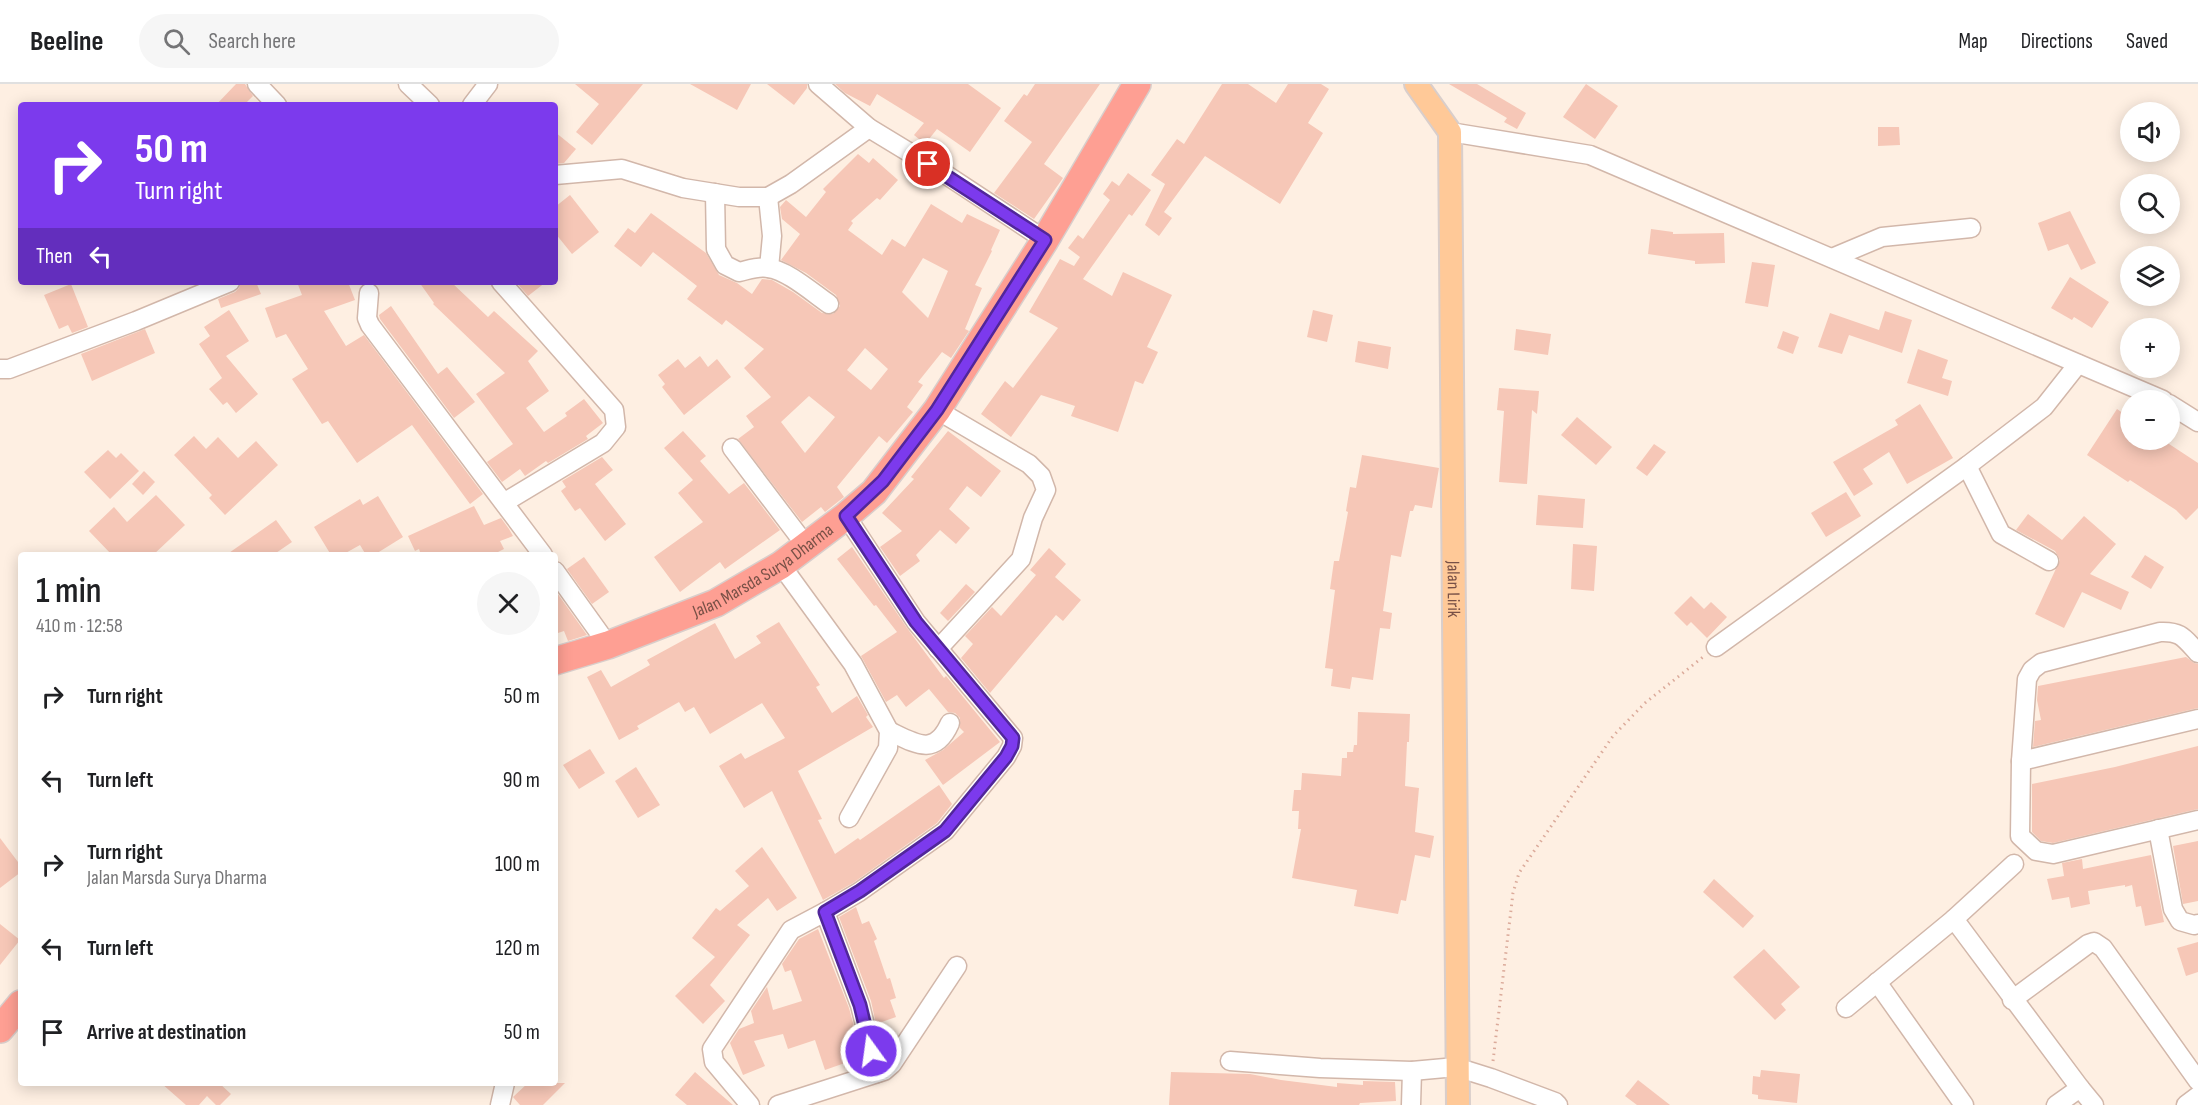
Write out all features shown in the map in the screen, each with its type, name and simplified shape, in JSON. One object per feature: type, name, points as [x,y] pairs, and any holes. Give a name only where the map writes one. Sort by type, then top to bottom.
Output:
[{"type":"highway","name":"Jalan Marsda Surya Dharma","points":[[558,660],[608,645],[716,603],[807,547],[874,492],[937,410],[1045,240],[1137,84]]},
{"type":"highway","points":[[0,1029],[18,1008]]},
{"type":"main road","points":[[1416,84],[1449,132]]},
{"type":"main road","name":"Jalan Lirik","points":[[1449,132],[1458,1105]]},
{"type":"street","points":[[257,84],[274,102]]},
{"type":"street","points":[[408,84],[427,102]]},
{"type":"street","points":[[474,102],[488,84]]},
{"type":"street","points":[[818,84],[869,128],[948,176],[1045,240]]},
{"type":"street","points":[[558,175],[622,169],[683,188],[739,197],[768,197],[791,184],[869,128]]},
{"type":"street","points":[[1449,132],[1590,155],[2139,390]]},
{"type":"street","points":[[715,193],[716,249],[725,265],[739,272],[769,268],[792,279],[829,304]]},
{"type":"street","points":[[768,197],[772,236],[769,268]]},
{"type":"street","points":[[1832,258],[1882,237],[1971,228]]},
{"type":"street","points":[[0,369],[9,369],[94,337],[223,285]]},
{"type":"street","points":[[504,285],[614,410],[616,427],[603,443],[505,502]]},
{"type":"street","points":[[369,293],[367,318],[370,325],[541,552]]},
{"type":"street","points":[[1716,647],[2044,408],[2078,364]]},
{"type":"street","points":[[937,410],[1029,464],[1041,476],[1046,490],[1033,518],[1021,559],[938,649]]},
{"type":"street","points":[[2180,411],[2198,422]]},
{"type":"street","points":[[732,448],[807,547]]},
{"type":"street","points":[[1967,466],[2001,534],[2049,561]]},
{"type":"street","points":[[750,1105],[714,1062],[712,1048],[791,930],[860,891],[945,831],[1006,757],[1012,746],[1013,738],[916,622],[846,516]]},
{"type":"street","points":[[781,565],[853,664],[889,731],[888,748],[849,818]]},
{"type":"street","points":[[558,576],[608,645]]},
{"type":"street","points":[[2198,653],[2174,632],[2160,632],[2041,663],[2032,670],[2027,679],[2021,761],[2020,836],[2036,851],[2052,854],[2198,820]]},
{"type":"street","points":[[2021,761],[2198,719]]},
{"type":"street","points":[[889,731],[918,745],[934,744],[944,735],[950,723]]},
{"type":"street","points":[[2158,829],[2173,909],[2180,921],[2194,926],[2198,924]]},
{"type":"street","points":[[1846,1008],[1954,920],[2014,864]]},
{"type":"street","points":[[825,912],[860,1005],[877,1073]]},
{"type":"street","points":[[1954,920],[2012,1000],[2094,1105]]},
{"type":"street","points":[[2012,1000],[2088,944],[2094,942],[2103,948],[2198,1081]]},
{"type":"street","points":[[778,1105],[884,1071],[892,1064],[957,966]]},
{"type":"street","points":[[1877,982],[1964,1105]]},
{"type":"street","points":[[1230,1061],[1320,1068],[1412,1071],[1456,1067],[1491,1078],[1558,1105]]},
{"type":"street","points":[[1411,1105],[1412,1071]]},
{"type":"street","points":[[500,1105],[505,1086]]},
{"type":"street","points":[[2056,1105],[2080,1088]]},
{"type":"street","points":[[2186,1105],[2198,1096]]},
{"type":"path","points":[[1491,1078],[1513,893],[1519,873],[1612,736],[1645,703],[1716,647]]},
{"type":"building","points":[[236,84],[245,84],[253,96],[247,102],[219,102]]},
{"type":"building","points":[[575,84],[643,84],[592,145],[576,132],[599,104]]},
{"type":"building","points":[[690,84],[751,84],[737,110]]},
{"type":"building","points":[[767,84],[807,84],[807,88],[794,105]]},
{"type":"building","points":[[835,84],[968,84],[1001,108],[970,152],[937,129],[925,144],[914,135],[924,123],[877,94],[870,106],[845,93]]},
{"type":"building","points":[[1035,84],[1100,84],[1044,164],[1063,178],[1034,219],[994,193],[1032,142],[1004,121],[1024,94],[1027,96]]},
{"type":"building","points":[[1222,84],[1248,84],[1276,103],[1288,84],[1321,84],[1329,89],[1308,123],[1323,133],[1280,204],[1205,156],[1164,212],[1172,218],[1159,236],[1145,225],[1165,184],[1151,175],[1177,139],[1184,144]]},
{"type":"building","points":[[1449,84],[1477,84],[1526,113],[1517,129],[1504,122],[1507,118]]},
{"type":"building","points":[[1586,84],[1618,106],[1595,139],[1563,117]]},
{"type":"building","points":[[1878,127],[1899,127],[1900,145],[1878,146]]},
{"type":"building","points":[[558,134],[576,149],[564,163],[558,164]]},
{"type":"building","points":[[858,154],[869,163],[873,158],[898,180],[880,200],[877,198],[851,221],[853,223],[848,230],[882,255],[892,239],[905,247],[931,204],[962,223],[967,214],[1000,230],[975,285],[982,288],[965,329],[969,331],[951,358],[942,352],[918,382],[923,385],[907,407],[913,412],[887,443],[879,436],[837,487],[844,497],[825,512],[821,507],[802,522],[738,439],[754,427],[746,416],[771,397],[744,368],[764,349],[726,320],[722,325],[687,299],[697,286],[653,252],[641,267],[614,246],[628,228],[635,233],[651,213],[706,253],[719,275],[737,283],[752,294],[762,279],[772,280],[822,313],[833,314],[840,306],[836,295],[806,273],[781,260],[800,234],[782,219],[780,207],[786,200],[806,217],[826,192],[823,189]],"holes":[[[923,258],[948,271],[928,318],[902,292]],[[865,348],[888,369],[871,390],[847,370]],[[809,396],[835,417],[805,453],[781,422]]]},
{"type":"building","points":[[1128,173],[1151,190],[1132,216],[1129,214],[1083,279],[1112,296],[1123,272],[1172,295],[1147,347],[1158,352],[1143,384],[1135,381],[1118,432],[1071,416],[1075,406],[1041,395],[1011,437],[981,414],[1005,381],[1013,388],[1058,328],[1029,312],[1060,259],[1074,266],[1080,257],[1068,248],[1078,235],[1083,239],[1110,200],[1103,194],[1112,181],[1119,186]]},
{"type":"building","points":[[570,195],[599,232],[572,254],[558,237],[558,205]]},
{"type":"building","points":[[2070,211],[2096,263],[2081,270],[2068,244],[2048,251],[2038,223]]},
{"type":"building","points":[[1651,229],[1673,232],[1673,234],[1724,233],[1725,263],[1695,264],[1695,261],[1648,254]]},
{"type":"building","points":[[1752,262],[1775,265],[1768,307],[1745,303]]},
{"type":"building","points":[[2070,277],[2109,302],[2092,328],[2074,317],[2072,320],[2051,308]]},
{"type":"building","points":[[71,285],[88,327],[72,333],[68,325],[59,329],[44,295]]},
{"type":"building","points":[[240,285],[257,285],[261,294],[221,308],[218,299],[239,288]]},
{"type":"building","points":[[298,285],[349,285],[355,300],[324,311],[346,346],[364,335],[483,494],[470,504],[412,425],[357,463],[328,421],[322,424],[292,379],[308,369],[286,334],[276,338],[265,308],[302,295]]},
{"type":"building","points":[[421,285],[454,285],[488,317],[494,311],[538,351],[528,361],[549,391],[526,408],[544,432],[567,416],[565,413],[584,399],[603,423],[586,436],[588,439],[548,463],[546,461],[525,476],[520,469],[502,482],[487,462],[513,444],[476,394],[505,373],[434,303]]},
{"type":"building","points":[[519,285],[542,285],[528,296]]},
{"type":"building","points":[[391,306],[438,374],[447,367],[475,402],[454,418],[380,319],[379,315]]},
{"type":"building","points":[[229,310],[249,341],[226,356],[258,394],[236,413],[227,402],[223,405],[209,389],[222,378],[199,344],[210,336],[204,327]]},
{"type":"building","points":[[1313,310],[1333,315],[1327,342],[1307,337]]},
{"type":"building","points":[[1885,311],[1912,320],[1902,353],[1849,335],[1842,354],[1818,347],[1830,313],[1879,330]]},
{"type":"building","points":[[145,329],[155,353],[92,381],[81,354]]},
{"type":"building","points":[[1516,329],[1551,334],[1548,355],[1514,350]]},
{"type":"building","points":[[1783,331],[1799,337],[1793,354],[1777,348]]},
{"type":"building","points":[[1358,341],[1391,347],[1388,369],[1355,362]]},
{"type":"building","points":[[1918,349],[1948,360],[1942,378],[1952,381],[1948,396],[1907,383]]},
{"type":"building","points":[[700,356],[708,367],[717,359],[731,377],[684,415],[662,387],[665,384],[658,375],[678,359],[685,368]]},
{"type":"building","points":[[1499,388],[1539,391],[1537,414],[1532,410],[1527,484],[1499,482],[1504,411],[1497,410]]},
{"type":"building","points":[[1920,404],[1953,458],[1907,484],[1889,452],[1863,469],[1873,484],[1854,496],[1833,462],[1898,425],[1895,420]]},
{"type":"building","points":[[2117,409],[2120,411],[2120,450],[2178,450],[2198,463],[2198,508],[2186,520],[2176,510],[2087,455]]},
{"type":"building","points":[[1577,417],[1612,447],[1596,465],[1561,435]]},
{"type":"building","points":[[683,431],[706,456],[700,461],[729,494],[744,483],[780,530],[725,569],[720,562],[680,592],[654,557],[703,522],[678,493],[693,480],[664,448]]},
{"type":"building","points":[[948,431],[1001,471],[981,497],[967,486],[949,509],[970,528],[956,544],[940,530],[916,555],[920,561],[900,576],[880,547],[902,531],[882,513],[914,479],[911,477]]},
{"type":"building","points":[[194,436],[206,449],[218,437],[238,458],[256,441],[278,465],[225,515],[209,498],[212,495],[174,455]]},
{"type":"building","points":[[1654,444],[1666,452],[1647,476],[1636,468]]},
{"type":"building","points":[[108,450],[116,458],[121,453],[139,471],[110,499],[84,472]]},
{"type":"building","points":[[1362,455],[1439,468],[1432,508],[1415,505],[1413,511],[1410,511],[1401,557],[1391,555],[1383,611],[1392,613],[1390,629],[1380,628],[1373,680],[1352,677],[1350,689],[1331,686],[1333,669],[1325,668],[1335,590],[1330,589],[1334,561],[1339,561],[1350,487],[1356,488]]},
{"type":"building","points":[[602,457],[613,470],[595,484],[626,524],[605,541],[580,508],[575,511],[561,491],[566,487],[562,481]]},
{"type":"building","points":[[144,471],[155,482],[143,495],[132,484]]},
{"type":"building","points":[[1846,492],[1861,516],[1826,537],[1811,513]]},
{"type":"building","points":[[156,495],[185,525],[156,552],[109,552],[89,531],[114,507],[127,522]]},
{"type":"building","points":[[1538,495],[1585,499],[1583,528],[1536,525]]},
{"type":"building","points":[[378,496],[403,537],[379,552],[364,552],[360,545],[347,552],[329,552],[314,527],[360,499],[363,505]]},
{"type":"building","points":[[474,506],[484,525],[501,518],[513,536],[500,541],[504,549],[498,552],[420,552],[419,549],[415,551],[408,536]]},
{"type":"building","points":[[2028,514],[2062,540],[2084,516],[2116,544],[2090,574],[2129,592],[2121,610],[2082,592],[2064,628],[2035,614],[2060,560],[2055,551],[2016,530]]},
{"type":"building","points":[[276,520],[292,542],[277,552],[230,552]]},
{"type":"building","points":[[1573,544],[1597,546],[1594,591],[1571,589]]},
{"type":"building","points":[[852,547],[944,678],[946,676],[1000,742],[943,785],[925,760],[943,750],[964,732],[960,728],[960,718],[955,713],[948,712],[929,689],[906,707],[897,695],[886,702],[861,656],[897,632],[837,559]]},
{"type":"building","points":[[1049,548],[1066,564],[1055,577],[1081,600],[1063,621],[1056,615],[990,693],[961,658],[973,644],[965,636],[992,607],[1001,616],[1036,575],[1030,570]]},
{"type":"building","points":[[2145,555],[2164,567],[2151,589],[2131,577]]},
{"type":"building","points":[[584,557],[609,592],[592,604],[567,569]]},
{"type":"building","points":[[966,584],[975,592],[948,621],[940,613]]},
{"type":"building","points":[[558,594],[587,635],[568,641],[564,631],[558,633]]},
{"type":"building","points":[[1691,596],[1704,609],[1711,602],[1727,617],[1707,638],[1691,622],[1687,626],[1674,613]]},
{"type":"building","points":[[779,622],[820,685],[816,687],[832,713],[857,696],[873,727],[798,771],[822,819],[818,820],[835,854],[858,838],[860,840],[939,785],[952,804],[937,823],[853,883],[823,900],[772,791],[744,808],[719,766],[741,753],[745,759],[785,738],[762,703],[710,734],[694,707],[685,712],[679,702],[637,726],[639,729],[619,740],[587,677],[601,670],[611,687],[650,665],[647,660],[715,623],[735,659],[761,643],[756,636]]},
{"type":"building","points":[[2186,657],[2198,664],[2198,708],[2033,747],[2035,721],[2041,720],[2037,700],[2038,686]]},
{"type":"building","points":[[1358,712],[1410,714],[1405,786],[1419,788],[1415,832],[1434,836],[1430,858],[1415,855],[1406,901],[1401,900],[1398,914],[1354,906],[1357,890],[1292,878],[1301,829],[1298,829],[1299,811],[1292,811],[1294,790],[1301,790],[1302,773],[1341,776],[1342,758],[1347,758],[1347,752],[1353,752],[1354,745],[1357,745]]},
{"type":"building","points":[[2198,746],[2198,809],[2053,843],[2041,841],[2032,832],[2032,784],[2115,767]]},
{"type":"building","points":[[590,749],[605,773],[579,789],[563,765]]},
{"type":"building","points":[[636,767],[660,805],[638,818],[615,781]]},
{"type":"building","points":[[0,838],[18,862],[18,874],[0,888]]},
{"type":"building","points":[[2198,841],[2198,901],[2183,904],[2173,846]]},
{"type":"building","points":[[762,847],[797,898],[777,911],[768,898],[737,925],[750,935],[710,985],[725,1001],[703,1024],[675,996],[715,957],[692,938],[716,908],[720,911],[749,886],[735,871]]},
{"type":"building","points":[[2151,855],[2164,922],[2145,926],[2141,906],[2136,907],[2132,885],[2088,891],[2090,904],[2071,908],[2069,897],[2052,900],[2047,879],[2064,876],[2062,863],[2082,859],[2083,869]]},
{"type":"building","points":[[1714,879],[1754,916],[1743,928],[1703,892]]},
{"type":"building","points":[[856,907],[862,924],[869,921],[877,939],[874,941],[896,998],[890,1000],[896,1017],[876,1024],[871,1001],[839,917]]},
{"type":"building","points":[[0,924],[18,938],[18,942],[0,965]]},
{"type":"building","points":[[818,929],[849,1008],[855,1030],[849,1032],[859,1058],[825,1070],[815,1040],[788,1049],[783,1034],[754,1041],[765,1066],[743,1075],[730,1043],[739,1029],[754,1023],[751,1011],[767,987],[773,1010],[802,1001],[791,970],[785,972],[782,964],[799,939]]},
{"type":"building","points":[[2198,942],[2198,972],[2186,976],[2177,948]]},
{"type":"building","points":[[1764,949],[1800,987],[1781,1004],[1786,1010],[1775,1020],[1733,977]]},
{"type":"building","points":[[1761,1070],[1800,1074],[1797,1103],[1758,1099],[1758,1095],[1752,1094],[1753,1076],[1760,1077]]},
{"type":"building","points":[[695,1072],[733,1105],[687,1105],[675,1095]]},
{"type":"building","points":[[1171,1072],[1250,1074],[1337,1087],[1337,1083],[1363,1085],[1363,1081],[1395,1082],[1396,1101],[1360,1103],[1359,1105],[1169,1105]]},
{"type":"building","points":[[1638,1080],[1670,1105],[1637,1105],[1625,1096]]},
{"type":"building","points":[[558,1083],[565,1083],[543,1105],[520,1105],[513,1097],[525,1086],[558,1086]]},
{"type":"building","points":[[164,1086],[222,1086],[231,1094],[220,1105],[216,1105],[207,1096],[199,1105],[186,1105]]},
{"type":"route","points":[[871,1051],[860,1005],[825,912],[860,891],[945,831],[1006,757],[1012,746],[1013,738],[916,622],[846,516],[874,492],[937,410],[1045,240],[928,164]]}]
